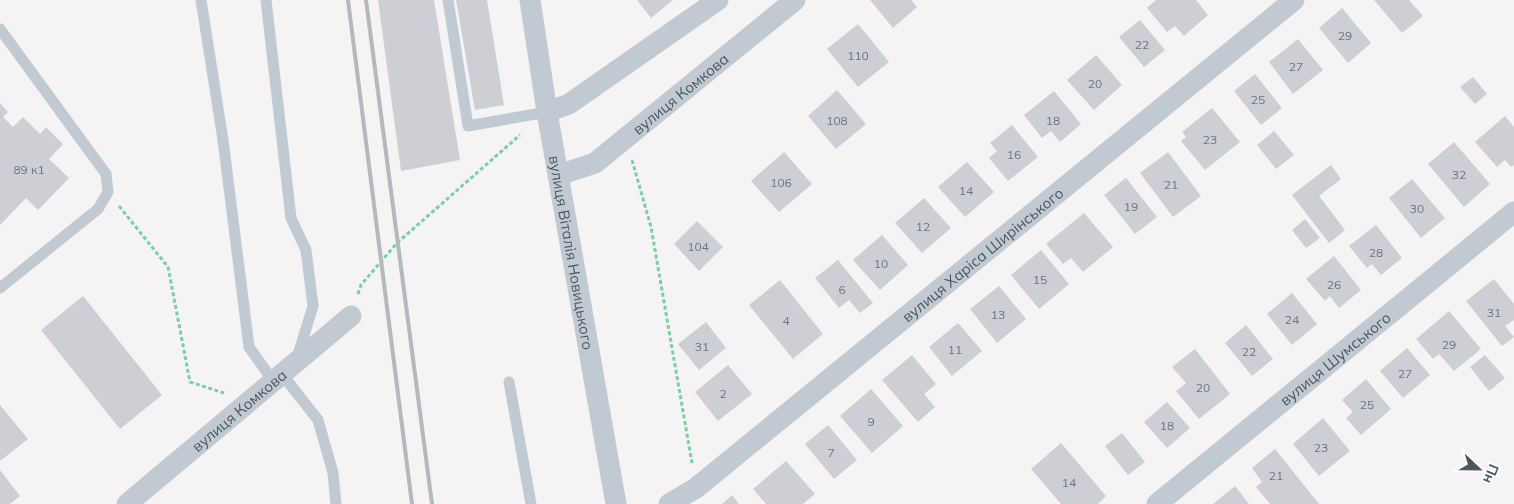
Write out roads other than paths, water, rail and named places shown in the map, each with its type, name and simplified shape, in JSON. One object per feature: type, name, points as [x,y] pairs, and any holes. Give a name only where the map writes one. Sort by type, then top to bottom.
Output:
[{"type":"street","name":"вулиця Віталія Новицького","points":[[530,0],[547,112],[616,504]]},
{"type":"street","points":[[547,112],[569,104],[718,0]]},
{"type":"street","name":"вулиця Комкова","points":[[558,175],[595,163],[795,0]]},
{"type":"street","name":"вулиця Харіса Ширінського","points":[[669,504],[696,488],[1294,0]]},
{"type":"street","name":"вулиця Шумського","points":[[1157,504],[1514,212]]},
{"type":"street","name":"вулиця Комкова","points":[[127,504],[351,316]]},
{"type":"lane","points":[[201,0],[222,140],[249,347],[283,372],[318,420],[333,473],[336,504]]},
{"type":"lane","points":[[266,0],[291,218],[306,250],[313,306],[283,372]]},
{"type":"lane","points":[[448,0],[468,126],[547,112]]},
{"type":"lane","points":[[0,29],[106,174],[108,192],[98,209],[0,288]]},
{"type":"lane","points":[[509,382],[531,504]]},
{"type":"railway","points":[[348,0],[412,504]]},
{"type":"railway","points":[[366,0],[432,504]]}]
